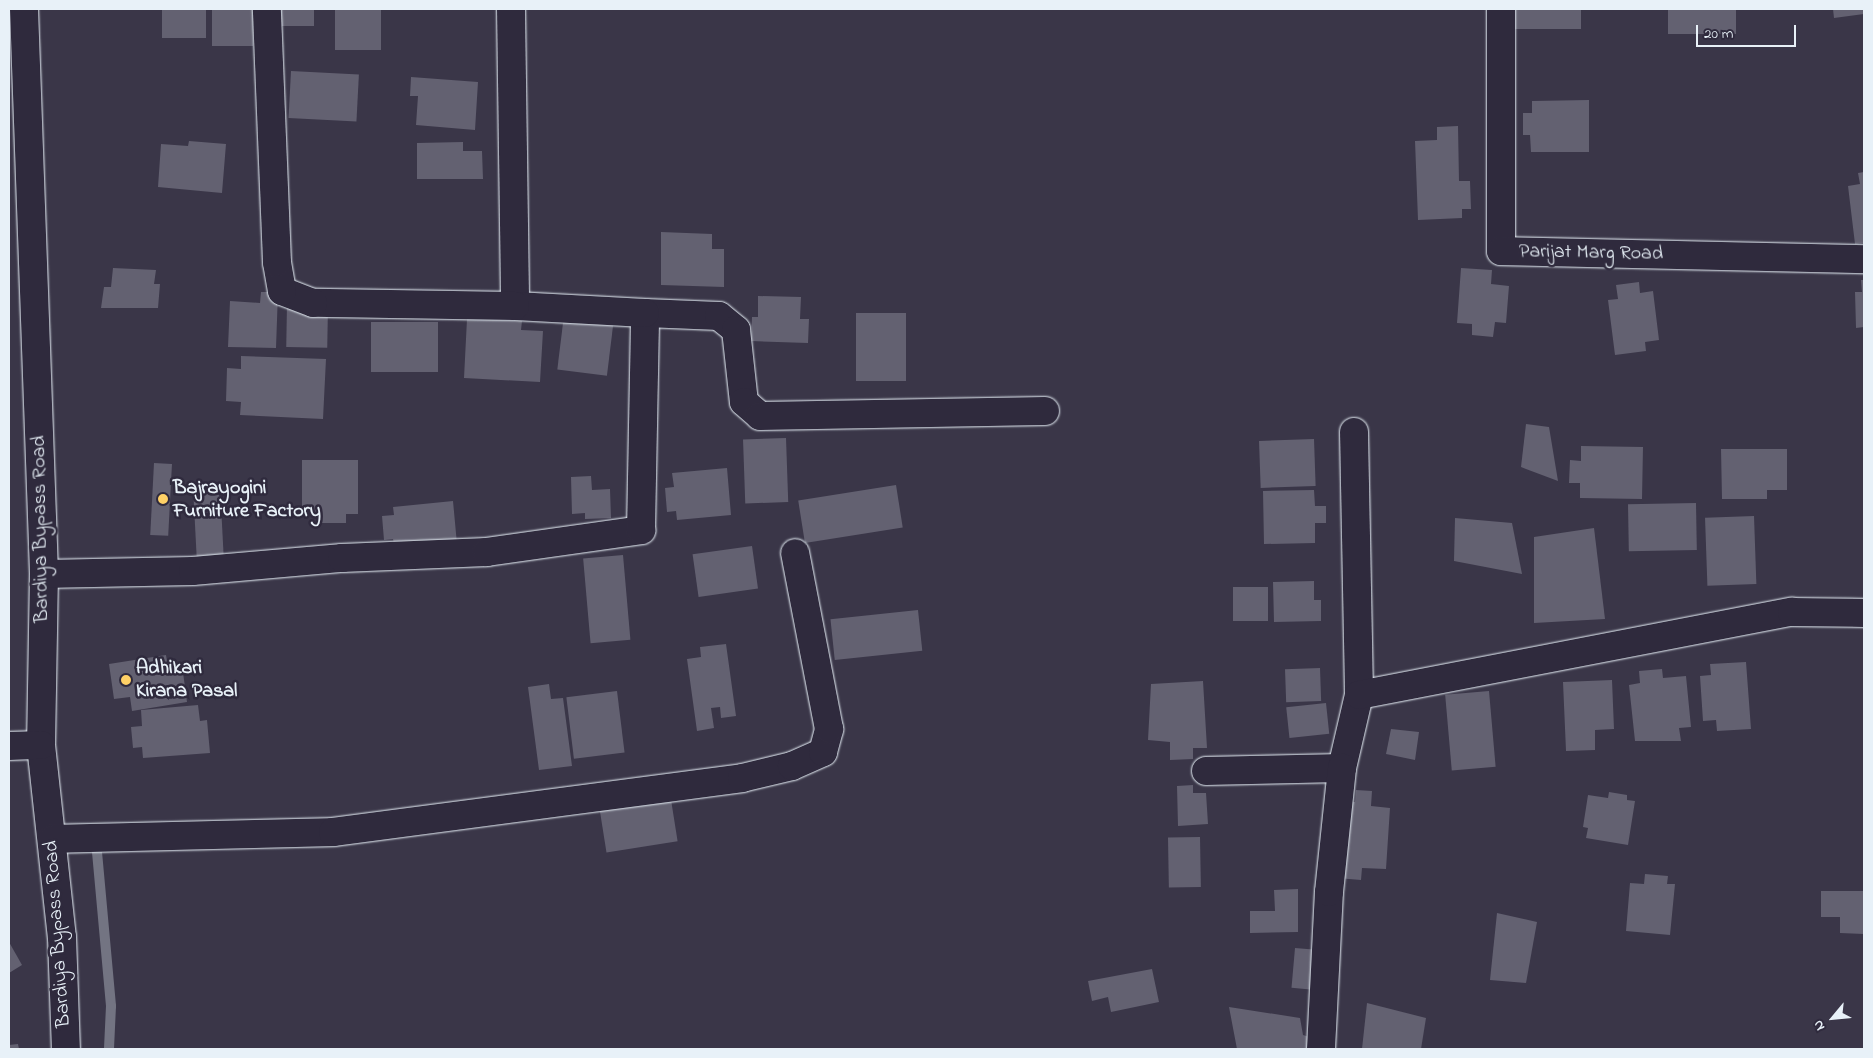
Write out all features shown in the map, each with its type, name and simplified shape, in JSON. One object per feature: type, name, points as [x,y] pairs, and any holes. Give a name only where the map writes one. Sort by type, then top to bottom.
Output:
[{"type":"street","name":"Bardiya Bypass Road","points":[[24,9],[44,574],[41,745],[53,839],[62,938],[66,1049]]},
{"type":"street","points":[[267,9],[277,262],[282,292],[313,303],[515,306],[646,314],[719,316],[736,330],[744,402],[760,416],[1045,411]]},
{"type":"street","points":[[511,9],[515,306]]},
{"type":"street","name":"Parijat Marg Road","points":[[1500,9],[1501,251],[1864,259]]},
{"type":"street","points":[[44,574],[193,571],[342,558],[487,552],[641,530],[646,314]]},
{"type":"street","points":[[1322,1049],[1329,892],[1342,768],[1359,695],[1354,432]]},
{"type":"street","points":[[53,839],[333,832],[742,778],[792,766],[823,752],[830,729],[795,553]]},
{"type":"street","points":[[1359,695],[1792,612],[1864,613]]},
{"type":"street","points":[[9,746],[41,745]]},
{"type":"street","points":[[1206,771],[1342,768]]},
{"type":"building","points":[[162,9],[206,9],[206,38],[162,38]]},
{"type":"building","points":[[212,9],[253,9],[253,46],[212,46]]},
{"type":"building","points":[[273,9],[314,9],[314,26],[273,26]]},
{"type":"building","points":[[335,9],[381,9],[381,50],[335,50]]},
{"type":"building","points":[[1515,9],[1581,9],[1581,29],[1515,29]]},
{"type":"building","points":[[1668,9],[1736,9],[1736,34],[1668,34]]},
{"type":"building","points":[[1833,9],[1864,9],[1864,14],[1834,18]]},
{"type":"building","points":[[291,71],[359,75],[356,121],[289,118]]},
{"type":"building","points":[[411,77],[478,82],[475,130],[416,125],[418,96],[410,96]]},
{"type":"building","points":[[1589,100],[1589,152],[1531,152],[1530,135],[1523,135],[1523,113],[1532,113],[1532,101]]},
{"type":"building","points":[[1458,126],[1459,181],[1470,181],[1471,209],[1462,209],[1462,218],[1418,220],[1415,141],[1437,140],[1437,127]]},
{"type":"building","points":[[189,141],[226,144],[222,193],[158,187],[161,144],[188,146]]},
{"type":"building","points":[[463,142],[463,151],[482,151],[483,179],[417,179],[417,143]]},
{"type":"building","points":[[1864,172],[1864,243],[1855,244],[1848,186],[1860,184],[1858,173]]},
{"type":"building","points":[[661,232],[712,234],[712,249],[724,249],[724,287],[661,285]]},
{"type":"building","points":[[113,268],[156,270],[154,284],[160,284],[158,308],[101,308],[104,287],[111,287]]},
{"type":"building","points":[[1461,268],[1492,270],[1491,284],[1509,286],[1506,323],[1495,322],[1493,337],[1472,335],[1472,324],[1457,323]]},
{"type":"building","points":[[1861,280],[1864,280],[1864,327],[1856,328],[1855,292],[1862,292]]},
{"type":"building","points":[[1639,282],[1640,293],[1653,291],[1659,340],[1645,342],[1646,351],[1615,355],[1608,300],[1618,299],[1616,285]]},
{"type":"building","points":[[261,292],[278,292],[276,348],[228,347],[230,301],[260,303]]},
{"type":"building","points":[[758,296],[801,297],[800,319],[809,319],[808,343],[751,341],[752,317],[758,317]]},
{"type":"building","points":[[287,304],[328,305],[327,348],[286,347]]},
{"type":"building","points":[[856,313],[906,313],[906,381],[856,381]]},
{"type":"building","points":[[564,315],[614,321],[607,376],[557,370]]},
{"type":"building","points":[[467,319],[522,321],[521,330],[543,331],[540,382],[464,378]]},
{"type":"building","points":[[371,322],[438,322],[438,372],[371,372]]},
{"type":"building","points":[[241,356],[326,359],[323,419],[240,415],[241,402],[226,401],[227,368],[241,369]]},
{"type":"building","points":[[1526,424],[1549,427],[1558,481],[1521,467]]},
{"type":"building","points":[[786,438],[788,502],[745,503],[743,440]]},
{"type":"building","points":[[1314,439],[1316,486],[1261,488],[1259,441]]},
{"type":"building","points":[[1581,446],[1643,447],[1642,499],[1580,498],[1580,483],[1569,483],[1570,460],[1581,461]]},
{"type":"building","points":[[1721,449],[1787,449],[1787,490],[1767,490],[1767,499],[1722,499]]},
{"type":"building","points":[[302,460],[358,460],[358,514],[346,514],[346,523],[321,523],[321,515],[302,515]]},
{"type":"building","name":"Bajrayogini Furniture Factory","points":[[154,463],[172,464],[168,536],[150,535]]},
{"type":"building","points":[[727,468],[731,515],[677,520],[676,511],[667,512],[665,488],[674,487],[672,473]]},
{"type":"building","points":[[591,476],[592,490],[610,489],[611,518],[585,519],[585,513],[572,514],[571,477]]},
{"type":"building","points":[[896,485],[903,527],[805,543],[798,500]]},
{"type":"building","points":[[220,486],[224,556],[197,557],[193,487]]},
{"type":"building","points":[[1314,490],[1315,506],[1326,506],[1326,523],[1315,523],[1315,543],[1264,544],[1263,491]]},
{"type":"building","points":[[453,501],[457,544],[395,549],[393,539],[384,540],[382,516],[394,515],[393,507]]},
{"type":"building","points":[[1696,503],[1697,550],[1629,551],[1628,504]]},
{"type":"building","points":[[1754,516],[1756,584],[1707,586],[1705,518]]},
{"type":"building","points":[[1455,518],[1512,523],[1522,574],[1454,561]]},
{"type":"building","points":[[1594,528],[1605,619],[1534,623],[1534,537]]},
{"type":"building","points":[[752,546],[758,589],[699,597],[693,554]]},
{"type":"building","points":[[623,555],[630,640],[591,643],[583,558]]},
{"type":"building","points":[[1314,581],[1314,600],[1321,600],[1321,621],[1274,622],[1273,582]]},
{"type":"building","points":[[1233,587],[1268,587],[1268,621],[1233,621]]},
{"type":"building","points":[[918,610],[922,651],[835,660],[830,619]]},
{"type":"building","points":[[726,644],[736,716],[721,718],[720,707],[711,708],[714,728],[697,731],[687,659],[701,657],[700,647]]},
{"type":"building","points":[[166,655],[168,667],[182,665],[187,702],[132,711],[130,697],[114,699],[109,664]]},
{"type":"building","points":[[1746,662],[1751,729],[1717,731],[1716,720],[1703,721],[1700,676],[1711,675],[1710,664]]},
{"type":"building","points":[[1320,668],[1321,701],[1286,702],[1285,669]]},
{"type":"building","points":[[1662,669],[1663,678],[1686,676],[1691,727],[1679,728],[1681,741],[1635,741],[1629,685],[1640,683],[1639,671]]},
{"type":"building","points":[[1612,680],[1614,729],[1595,730],[1595,750],[1566,751],[1563,682]]},
{"type":"building","points":[[1203,681],[1207,748],[1193,748],[1193,759],[1170,760],[1170,742],[1148,740],[1151,684]]},
{"type":"building","points":[[549,684],[551,699],[563,698],[572,766],[539,770],[528,687]]},
{"type":"building","points":[[617,691],[625,753],[574,759],[566,697]]},
{"type":"building","points":[[1489,691],[1496,767],[1452,771],[1445,695]]},
{"type":"building","points":[[1326,703],[1329,734],[1289,738],[1286,707]]},
{"type":"building","points":[[198,705],[200,721],[207,720],[210,753],[143,758],[142,747],[133,748],[131,727],[142,726],[141,710]]},
{"type":"building","points":[[1391,729],[1419,732],[1415,760],[1386,754]]},
{"type":"building","points":[[1193,785],[1193,793],[1206,793],[1208,824],[1178,826],[1177,786]]},
{"type":"building","points":[[669,787],[678,841],[606,853],[598,798]]},
{"type":"building","points":[[1356,790],[1372,791],[1371,806],[1390,808],[1386,869],[1362,868],[1361,880],[1337,878],[1343,801],[1355,802]]},
{"type":"building","points":[[1609,792],[1627,795],[1627,800],[1635,801],[1628,845],[1586,838],[1588,828],[1583,827],[1588,795],[1608,798]]},
{"type":"building","points":[[1200,837],[1201,887],[1169,888],[1168,838]]},
{"type":"building","points":[[1645,874],[1668,876],[1667,884],[1675,884],[1670,935],[1626,931],[1630,883],[1644,884]]},
{"type":"building","points":[[1298,889],[1298,932],[1250,933],[1250,911],[1275,911],[1274,890]]},
{"type":"building","points":[[1821,891],[1864,891],[1864,934],[1840,933],[1840,917],[1821,917]]},
{"type":"building","points":[[1497,913],[1537,922],[1526,983],[1490,980]]},
{"type":"building","points":[[9,942],[22,965],[9,973]]},
{"type":"building","points":[[1295,948],[1319,950],[1315,990],[1292,988]]},
{"type":"building","points":[[1152,969],[1159,1002],[1111,1012],[1108,997],[1092,1001],[1088,981]]},
{"type":"building","points":[[1367,1003],[1426,1018],[1421,1049],[1362,1049]]},
{"type":"building","points":[[1229,1007],[1300,1018],[1303,1035],[1319,1040],[1317,1049],[1237,1049]]},
{"type":"building","points":[[18,1044],[19,1049],[9,1049],[9,1045]]},
{"type":"waterway","points":[[96,841],[111,1006],[109,1049]]},
{"type":"place","name":"Bajrayogini Furniture Factory","points":[[163,499]]},
{"type":"place","name":"Adhikari Kirana Pasal","points":[[126,680]]}]
